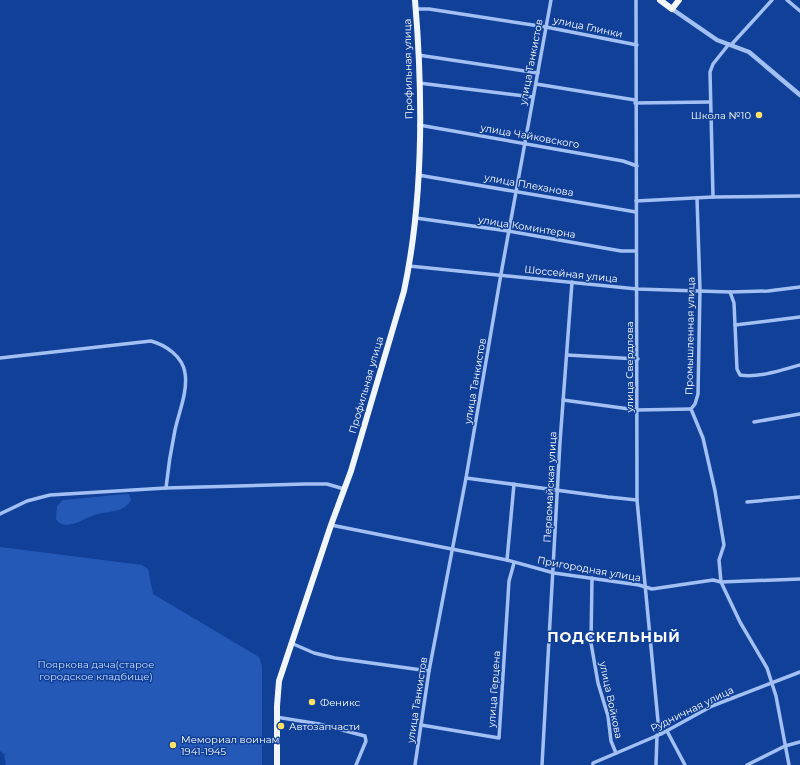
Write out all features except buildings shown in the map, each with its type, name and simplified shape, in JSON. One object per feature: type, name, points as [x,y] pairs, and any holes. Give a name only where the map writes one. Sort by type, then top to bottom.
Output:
[{"type":"highway","points":[[660,0],[672,9],[679,0]]},
{"type":"main road","name":"Профильная улица","points":[[277,765],[276,717],[279,680],[331,525],[351,471],[404,291],[409,266],[416,218],[418,176],[419,83],[416,0]]},
{"type":"street","name":"улица Танкистов","points":[[415,765],[429,671],[466,478],[508,231],[551,0]]},
{"type":"street","name":"улица Свердлова","points":[[636,0],[637,45],[635,102],[637,166],[635,251],[638,358],[637,500],[658,720],[659,734],[656,765]]},
{"type":"street","points":[[713,197],[710,102],[711,68],[730,45],[772,0]]},
{"type":"street","points":[[787,0],[800,11]]},
{"type":"street","name":"улица Глинки","points":[[416,9],[429,9],[546,27],[637,45]]},
{"type":"street","points":[[672,9],[708,35],[756,57],[800,95]]},
{"type":"street","points":[[418,55],[538,73]]},
{"type":"street","points":[[419,83],[533,97]]},
{"type":"street","points":[[536,84],[635,102],[710,102]]},
{"type":"street","name":"улица Чайковского","points":[[419,125],[623,161],[637,166]]},
{"type":"street","name":"улица Плеханова","points":[[418,176],[516,190],[636,212]]},
{"type":"street","points":[[636,201],[713,197],[800,196]]},
{"type":"street","name":"Промышленная улица","points":[[697,198],[700,290],[698,394],[695,404],[691,409],[703,438],[715,491],[724,545],[719,560],[720,582],[740,622],[767,668],[773,682],[789,765]]},
{"type":"street","name":"улица Коминтерна","points":[[416,218],[508,231],[621,251],[635,251]]},
{"type":"street","name":"Шоссейная улица","points":[[409,266],[501,274],[637,289],[730,292],[768,291],[800,287]]},
{"type":"street","name":"Первомайская улица","points":[[542,765],[544,701],[554,573],[572,282]]},
{"type":"street","points":[[730,292],[734,302],[738,369],[740,375],[746,376],[774,372],[800,365]]},
{"type":"street","points":[[735,325],[800,318]]},
{"type":"street","points":[[0,358],[151,341],[160,343],[171,351],[183,365],[186,382],[170,459],[166,488]]},
{"type":"street","points":[[567,354],[638,358]]},
{"type":"street","points":[[564,400],[637,410],[691,409]]},
{"type":"street","points":[[754,422],[800,414]]},
{"type":"street","points":[[466,478],[637,500]]},
{"type":"street","points":[[0,514],[26,501],[43,496],[166,488],[305,484],[327,484],[344,489]]},
{"type":"street","points":[[508,560],[514,484]]},
{"type":"street","points":[[747,502],[800,497]]},
{"type":"street","name":"Пригородная улица","points":[[331,525],[508,560],[514,563],[554,573],[652,589],[713,580],[720,582],[800,580]]},
{"type":"street","name":"улица Герцена","points":[[421,725],[499,738],[509,581],[514,563]]},
{"type":"street","name":"улица Войкова","points":[[592,578],[591,643],[598,683],[608,716],[611,741],[616,754]]},
{"type":"street","points":[[291,643],[314,653],[335,658],[429,671]]},
{"type":"street","name":"Рудничная улица","points":[[593,764],[659,734],[712,706],[800,672]]},
{"type":"street","points":[[276,717],[319,724],[365,736],[366,741],[356,765]]},
{"type":"street","points":[[667,730],[685,765]]},
{"type":"street","points":[[747,765],[785,746],[800,742]]},
{"type":"green space","points":[[129,494],[131,500],[127,505],[118,510],[97,514],[68,525],[60,523],[56,519],[57,506],[63,500]]},
{"type":"green space","name":"Пояркова дача(старое городское кладбище)","points":[[0,547],[142,565],[148,569],[153,594],[259,657],[262,666],[262,765],[6,765],[4,755],[7,756],[0,751]]},
{"type":"place","name":"Школа №10","points":[[759,115]]},
{"type":"place","name":"Феникс","points":[[312,702]]},
{"type":"place","name":"Автозапчасти","points":[[281,726]]},
{"type":"place","name":"Мемориал воинам 1941-1945","points":[[173,745]]},
{"type":"district","name":"ПОДСКЕЛЬНЫЙ","points":[[614,637]]}]
